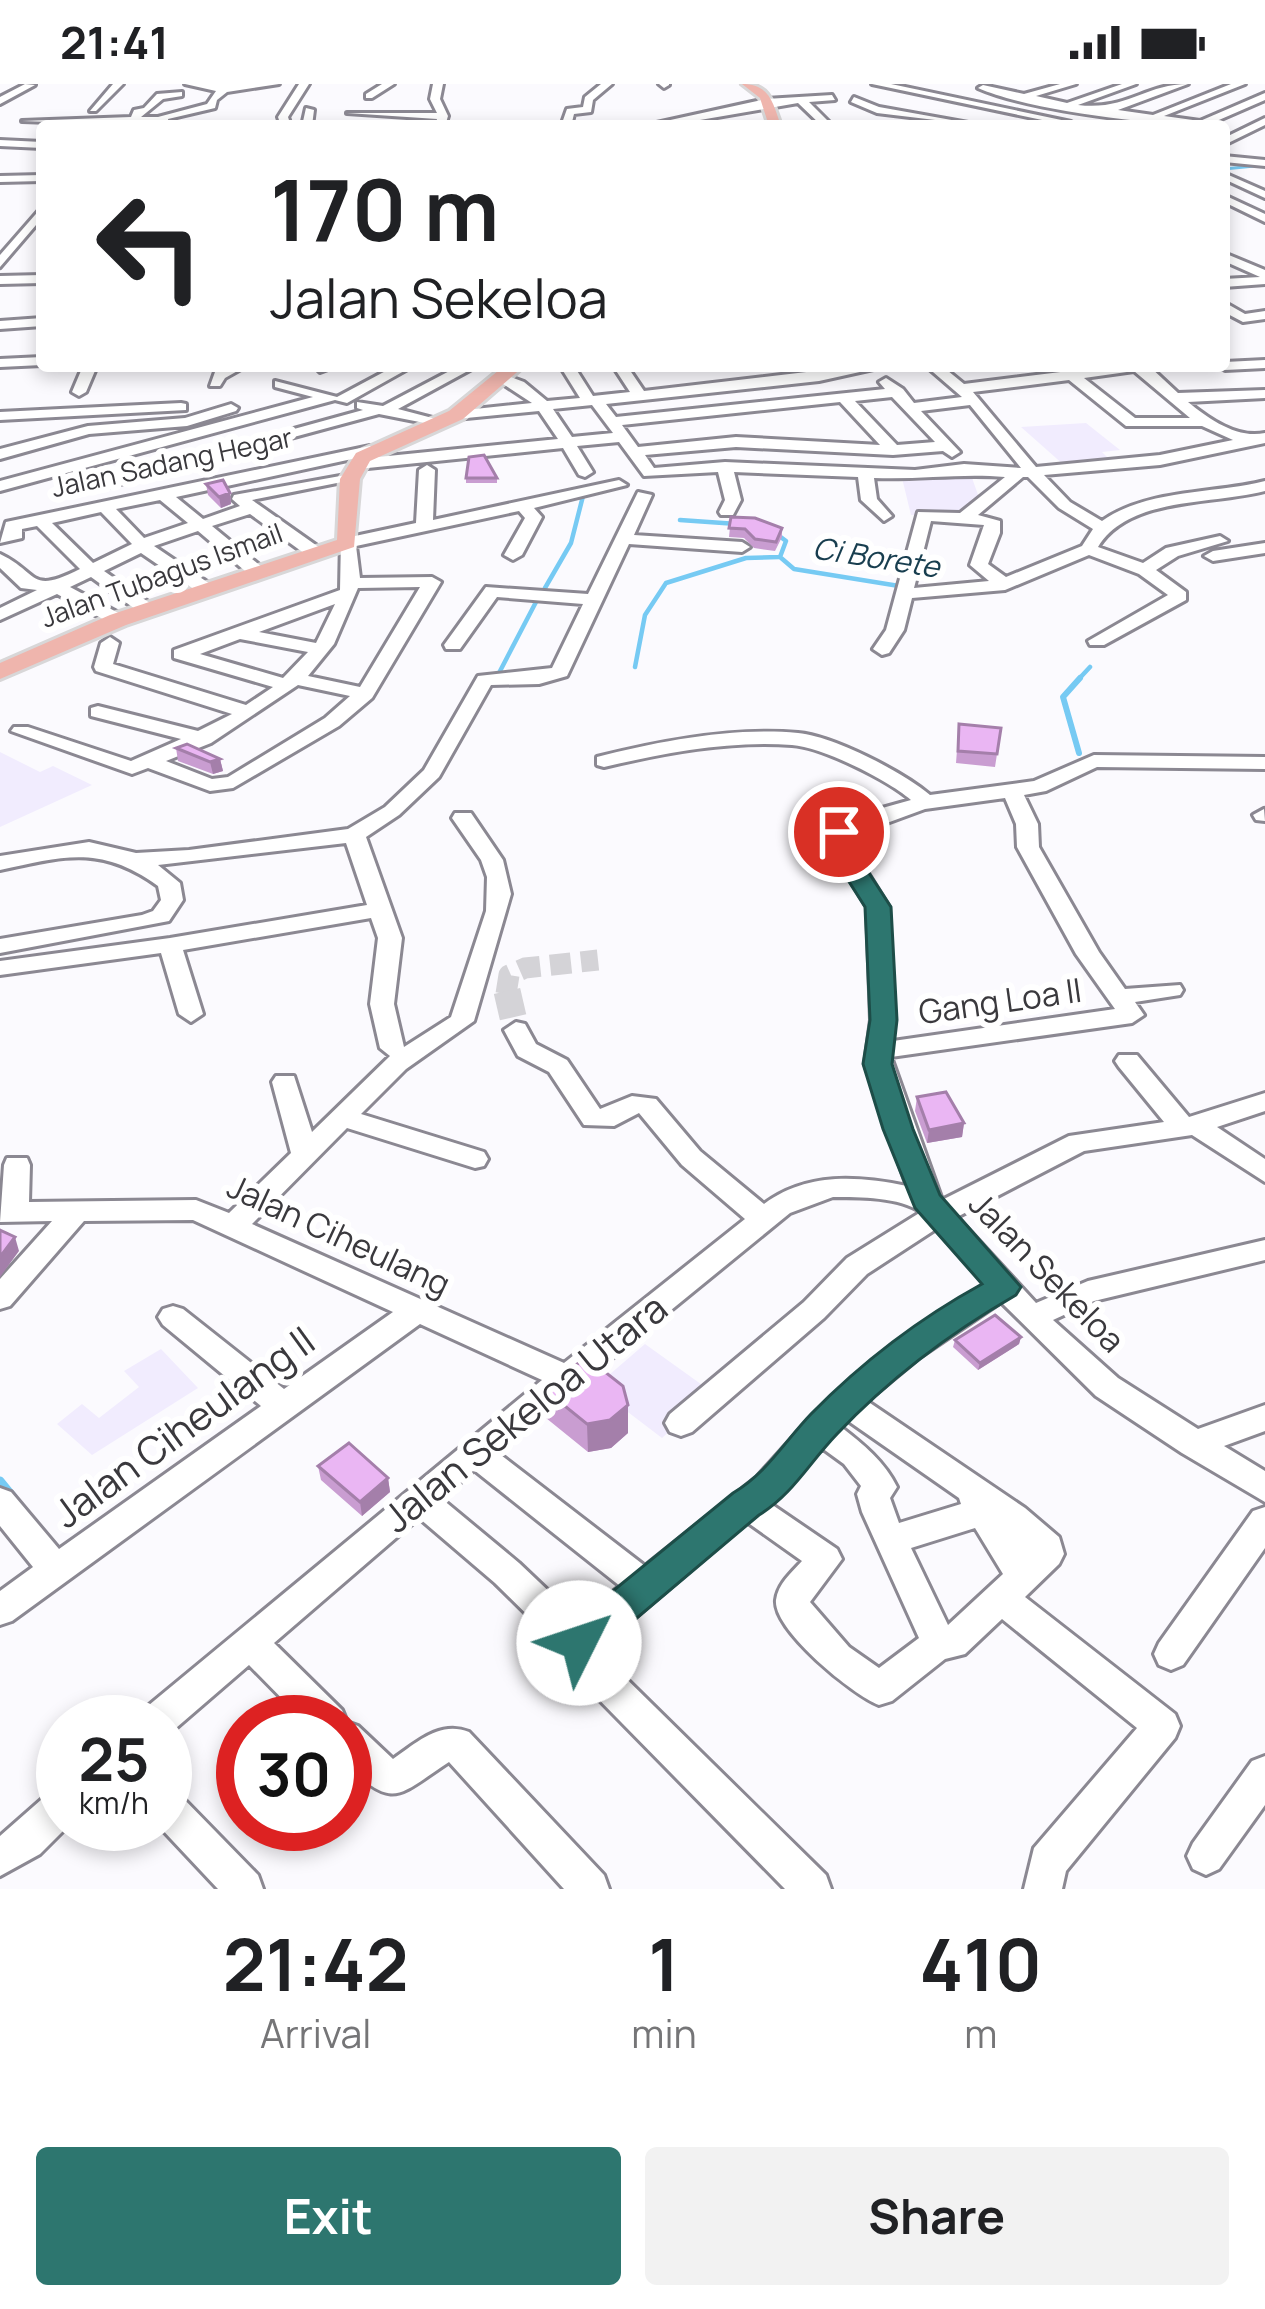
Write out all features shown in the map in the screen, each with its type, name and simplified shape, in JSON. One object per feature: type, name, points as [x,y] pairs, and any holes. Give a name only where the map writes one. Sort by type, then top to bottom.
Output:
[{"type":"main road","points":[[748,84],[770,112]]},
{"type":"main road","points":[[347,543],[357,467],[405,436],[456,415],[510,372]]},
{"type":"main road","name":"Jalan Tubagus Ismail","points":[[0,672],[118,620],[347,543]]},
{"type":"street","points":[[92,109],[118,84]]},
{"type":"street","points":[[190,84],[224,89],[274,84]]},
{"type":"street","points":[[284,120],[304,84]]},
{"type":"street","points":[[370,96],[389,84]]},
{"type":"street","points":[[426,84],[438,84],[435,99],[441,120]]},
{"type":"street","points":[[591,106],[588,99],[607,84]]},
{"type":"street","points":[[877,84],[1041,120]]},
{"type":"street","points":[[939,99],[1000,84]]},
{"type":"street","points":[[1022,98],[1071,84]]},
{"type":"street","points":[[1065,106],[1131,84]]},
{"type":"street","points":[[1105,112],[1183,84]]},
{"type":"street","points":[[1151,118],[1240,84]]},
{"type":"street","points":[[0,101],[29,85]]},
{"type":"street","points":[[770,112],[801,100],[894,88]]},
{"type":"street","points":[[983,88],[1065,106],[1168,120]]},
{"type":"street","points":[[171,120],[212,106],[212,99],[224,89]]},
{"type":"street","points":[[846,92],[877,110],[939,120]]},
{"type":"street","points":[[135,120],[137,112],[147,111],[160,96],[179,94]]},
{"type":"street","points":[[1210,120],[1265,96]]},
{"type":"street","points":[[832,98],[839,107],[858,114],[877,110]]},
{"type":"street","points":[[801,100],[823,120]]},
{"type":"street","points":[[568,120],[570,111],[611,106]]},
{"type":"street","points":[[308,120],[309,110]]},
{"type":"street","points":[[700,120],[770,112],[818,113]]},
{"type":"street","points":[[352,113],[430,120]]},
{"type":"street","points":[[909,120],[918,117]]},
{"type":"street","points":[[1230,139],[1265,121]]},
{"type":"street","points":[[0,132],[36,126]]},
{"type":"street","points":[[1230,128],[1248,130]]},
{"type":"street","points":[[0,143],[36,145]]},
{"type":"street","points":[[1230,143],[1245,145]]},
{"type":"street","points":[[1230,160],[1265,163]]},
{"type":"street","points":[[1,179],[12,163]]},
{"type":"street","points":[[1230,176],[1265,175]]},
{"type":"street","points":[[1,179],[36,178]]},
{"type":"street","points":[[1230,179],[1265,197]]},
{"type":"street","points":[[1230,204],[1265,197]]},
{"type":"street","points":[[1230,206],[1265,219]]},
{"type":"street","points":[[1230,207],[1265,236]]},
{"type":"street","points":[[2,258],[36,218]]},
{"type":"street","points":[[1230,253],[1246,250]]},
{"type":"street","points":[[1230,257],[1265,277]]},
{"type":"street","points":[[1231,283],[1265,277]]},
{"type":"street","points":[[0,280],[36,279]]},
{"type":"street","points":[[1230,310],[1243,318],[1265,315]]},
{"type":"street","points":[[0,325],[36,322]]},
{"type":"street","points":[[0,364],[36,361]]},
{"type":"street","points":[[1230,365],[1265,364]]},
{"type":"street","points":[[79,392],[87,372]]},
{"type":"street","points":[[215,383],[227,372]]},
{"type":"street","points":[[0,485],[84,465],[94,457],[336,399],[393,372]]},
{"type":"street","points":[[94,487],[381,410],[459,372]]},
{"type":"street","points":[[450,377],[501,372]]},
{"type":"street","points":[[512,372],[530,389],[585,472]]},
{"type":"street","points":[[572,372],[647,472],[725,467],[938,475],[964,469],[1026,473],[1160,460],[1256,439]]},
{"type":"street","points":[[624,372],[640,396]]},
{"type":"street","points":[[779,372],[812,406]]},
{"type":"street","points":[[456,415],[843,372]]},
{"type":"street","points":[[880,372],[964,469]]},
{"type":"street","points":[[940,372],[967,394],[1026,473],[1076,516],[1102,526]]},
{"type":"street","points":[[914,407],[1103,372]]},
{"type":"street","points":[[1146,372],[1204,422],[1256,439]]},
{"type":"street","points":[[1223,372],[1258,396]]},
{"type":"street","points":[[682,376],[694,391]]},
{"type":"street","points":[[1073,376],[1131,423],[1204,422]]},
{"type":"street","points":[[284,385],[435,423]]},
{"type":"street","points":[[621,437],[665,416],[812,406],[898,392]]},
{"type":"street","points":[[1171,398],[1258,396]]},
{"type":"street","points":[[844,398],[893,450]]},
{"type":"street","points":[[0,454],[89,422],[182,407]]},
{"type":"street","points":[[756,407],[784,441]]},
{"type":"street","points":[[0,416],[187,422],[231,408]]},
{"type":"street","points":[[491,411],[510,448]]},
{"type":"street","points":[[710,411],[737,442]]},
{"type":"street","points":[[665,416],[689,447]]},
{"type":"street","points":[[405,436],[421,464],[424,528]]},
{"type":"street","points":[[0,615],[245,503],[357,467],[472,464],[467,452],[621,437],[689,447],[784,441],[893,450],[948,446]]},
{"type":"street","name":"Jalan Sadang Hegar","points":[[0,538],[16,534],[12,526],[40,520],[357,467]]},
{"type":"street","points":[[725,467],[733,500],[727,512]]},
{"type":"street","points":[[865,473],[869,500],[884,516]]},
{"type":"street","points":[[966,518],[1026,473]]},
{"type":"street","points":[[221,481],[314,552]]},
{"type":"street","points":[[140,764],[203,739],[247,712],[290,681],[321,649],[351,588],[347,543],[619,485]]},
{"type":"street","points":[[906,589],[960,596],[1088,549],[1102,526],[1123,513],[1228,497],[1265,486]]},
{"type":"street","points":[[164,495],[256,572]]},
{"type":"street","points":[[0,863],[98,848],[139,859],[189,857],[354,835],[392,812],[432,773],[485,680],[538,678],[560,672],[644,495]]},
{"type":"street","points":[[513,555],[533,517],[521,504]]},
{"type":"street","points":[[1174,504],[1189,516]]},
{"type":"street","points":[[106,508],[143,546],[207,590]]},
{"type":"street","points":[[882,649],[895,630],[924,515],[993,522],[979,565],[1002,583]]},
{"type":"street","points":[[40,520],[92,570],[148,610]]},
{"type":"street","points":[[1204,529],[1222,550]]},
{"type":"street","points":[[625,539],[742,547]]},
{"type":"street","points":[[1145,570],[1172,552],[1265,548]]},
{"type":"street","points":[[1088,549],[1145,570],[1180,596],[1097,641]]},
{"type":"street","points":[[3,566],[27,584],[57,587],[118,620]]},
{"type":"street","points":[[21,731],[210,785],[233,782],[365,694],[432,582],[351,588],[181,656],[365,694]]},
{"type":"street","points":[[453,645],[492,591],[594,600]]},
{"type":"street","points":[[290,615],[337,623]]},
{"type":"street","points":[[235,632],[321,649]]},
{"type":"street","points":[[110,643],[103,667],[247,712]]},
{"type":"street","points":[[98,712],[203,739]]},
{"type":"street","points":[[604,760],[651,750],[788,737],[898,778],[926,802],[1039,787],[1094,761],[1265,763]]},
{"type":"street","points":[[1012,791],[1028,824],[1028,847],[1088,954],[1124,1007]]},
{"type":"street","name":"Jalan Sekeloa","points":[[926,802],[839,832],[835,839],[878,907],[884,1020],[879,1051],[884,1090],[934,1207],[1031,1317],[1107,1387],[1265,1488]]},
{"type":"street","points":[[234,1225],[397,1063],[464,1016],[473,977],[494,935],[503,885],[496,864],[463,818]]},
{"type":"street","points":[[354,835],[377,910],[391,938],[382,1004],[392,1048]]},
{"type":"street","points":[[169,883],[189,857]]},
{"type":"street","points":[[0,946],[161,916],[172,900],[169,883],[139,859]]},
{"type":"street","points":[[0,968],[377,910]]},
{"type":"street","points":[[170,945],[191,1014]]},
{"type":"street","name":"Gang Loa II","points":[[879,1051],[1124,1007],[1171,990]]},
{"type":"street","points":[[516,1030],[527,1050],[558,1066],[593,1119],[614,1117],[640,1105],[694,1161],[763,1219]]},
{"type":"street","points":[[1128,1061],[1189,1126],[1265,1172]]},
{"type":"street","points":[[285,1082],[304,1156]]},
{"type":"street","points":[[682,1423],[814,1310],[857,1266],[934,1207],[1078,1143],[1189,1126],[1265,1102]]},
{"type":"street","points":[[345,1118],[475,1159]]},
{"type":"street","points":[[8,1211],[17,1165]]},
{"type":"street","name":"Jalan Sekeloa Utara","points":[[188,1695],[474,1452],[802,1192],[821,1186],[852,1186],[934,1207]]},
{"type":"street","points":[[0,1298],[78,1210]]},
{"type":"street","name":"Jalan Ciheulang","points":[[8,1211],[196,1210],[566,1377]]},
{"type":"street","points":[[1031,1317],[1088,1292],[1265,1250]]},
{"type":"street","points":[[579,1643],[746,1504],[772,1488],[846,1403],[936,1324],[1004,1287]]},
{"type":"street","name":"Jalan Ciheulang II","points":[[0,1610],[416,1311]]},
{"type":"street","points":[[173,1317],[284,1407]]},
{"type":"street","points":[[846,1403],[976,1502],[1013,1589],[1162,1726],[1048,1862],[1043,1889]]},
{"type":"street","points":[[1193,1444],[1265,1418]]},
{"type":"street","points":[[820,1429],[855,1455],[881,1487],[873,1494],[890,1540],[939,1643]]},
{"type":"street","points":[[474,1452],[646,1586]]},
{"type":"street","points":[[419,1499],[507,1573],[579,1643],[580,1656],[812,1889]]},
{"type":"street","points":[[0,1502],[56,1570]]},
{"type":"street","points":[[890,1540],[976,1502]]},
{"type":"street","points":[[746,1504],[825,1558],[795,1593],[792,1606],[862,1680],[879,1689],[939,1643],[953,1643],[1013,1589]]},
{"type":"street","points":[[1171,1654],[1265,1521]]},
{"type":"street","points":[[250,1642],[302,1695]]},
{"type":"street","points":[[372,1764],[387,1778],[401,1777],[440,1745],[456,1744],[590,1889]]},
{"type":"street","points":[[1206,1856],[1265,1774]]},
{"type":"street","points":[[0,1858],[36,1832]]},
{"type":"street","points":[[192,1834],[244,1889]]},
{"type":"shaded area","points":[[1086,423],[1120,450],[1102,452],[1111,461],[1065,466],[1021,427]]},
{"type":"shaded area","points":[[902,478],[972,478],[981,503],[968,517],[911,515]]},
{"type":"shaded area","points":[[0,752],[40,772],[53,766],[92,785],[0,827]]},
{"type":"shaded area","points":[[645,1344],[712,1392],[662,1438],[595,1387]]},
{"type":"shaded area","points":[[161,1349],[198,1388],[92,1455],[57,1424],[82,1404],[99,1418],[139,1387],[124,1371]]},
{"type":"building","points":[[484,455],[497,478],[466,478],[469,457]]},
{"type":"building","points":[[223,480],[230,493],[219,497],[206,484]]},
{"type":"building","points":[[731,517],[755,518],[782,528],[776,542],[755,539],[745,529],[729,528]]},
{"type":"building","points":[[959,724],[1001,728],[997,754],[958,751]]},
{"type":"building","points":[[187,744],[220,759],[210,762],[176,748]]},
{"type":"building","points":[[879,821],[876,839],[862,841],[855,829]]},
{"type":"building","points":[[946,1092],[964,1123],[929,1130],[917,1097]]},
{"type":"building","points":[[0,1230],[15,1237],[0,1257]]},
{"type":"building","points":[[995,1315],[1021,1337],[980,1363],[955,1340]]},
{"type":"building","points":[[586,1357],[623,1386],[628,1405],[610,1420],[587,1424],[545,1390]]},
{"type":"building","points":[[349,1443],[388,1478],[360,1502],[318,1466]]},
{"type":"waterway","points":[[1230,168],[1265,165]]},
{"type":"waterway","points":[[545,588],[571,543],[583,496]]},
{"type":"waterway","points":[[1082,546],[1100,522],[1115,514]]},
{"type":"waterway","name":"Ci Borete","points":[[680,520],[737,524]]},
{"type":"waterway","name":"Ci Borete","points":[[778,535],[786,541],[780,557],[794,569],[930,591]]},
{"type":"waterway","points":[[635,667],[645,615],[666,583],[746,558],[779,557]]},
{"type":"waterway","points":[[499,673],[536,602]]},
{"type":"waterway","points":[[1077,681],[1090,667]]},
{"type":"waterway","points":[[1079,753],[1063,697],[1080,678]]},
{"type":"waterway","points":[[0,1481],[13,1497]]},
{"type":"tunnel","points":[[506,994],[509,975],[525,968],[598,960]]},
{"type":"tunnel","points":[[507,991],[516,1030]]},
{"type":"route","points":[[579,1643],[746,1504],[772,1488],[824,1424],[936,1324],[1004,1287],[926,1200],[898,1129],[878,1064],[884,1020],[878,907],[835,839],[839,832]]}]
